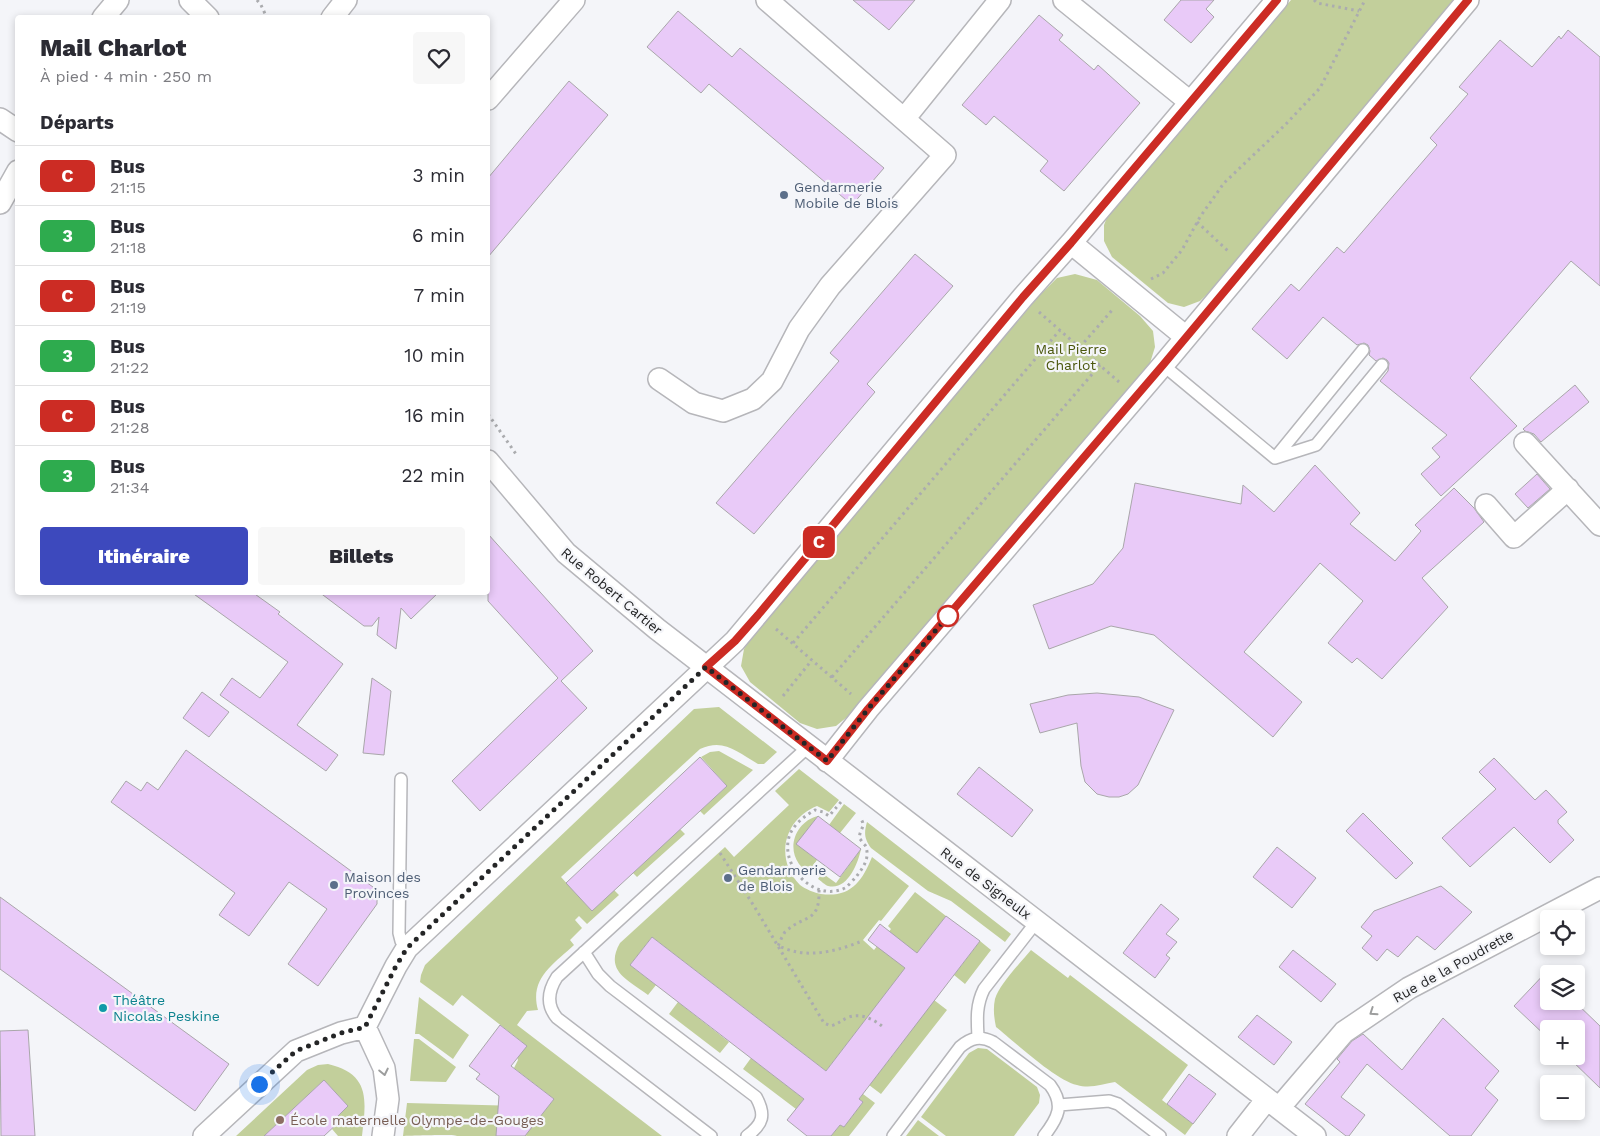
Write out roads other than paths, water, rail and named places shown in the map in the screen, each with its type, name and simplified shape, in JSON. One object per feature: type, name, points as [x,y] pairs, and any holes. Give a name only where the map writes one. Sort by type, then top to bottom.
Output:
[{"type":"street","points":[[106,15],[118,0]]},
{"type":"street","points":[[190,0],[205,15]]},
{"type":"street","points":[[334,15],[346,0]]},
{"type":"street","points":[[490,97],[574,0]]},
{"type":"street","points":[[659,379],[694,403],[723,411],[753,399],[772,382],[799,330],[830,286],[945,155],[768,0]]},
{"type":"street","points":[[904,119],[1000,0]]},
{"type":"street","points":[[1064,0],[1190,102]]},
{"type":"street","points":[[204,1136],[296,1051],[341,1033],[365,1027],[407,948],[735,641],[1016,305],[1277,0]]},
{"type":"street","points":[[827,761],[868,709],[1163,365],[1468,0]]},
{"type":"street","points":[[0,119],[15,128]]},
{"type":"street","points":[[0,203],[15,176]]},
{"type":"street","points":[[1071,243],[1186,337]]},
{"type":"street","points":[[1525,442],[1600,525]]},
{"type":"street","name":"Rue Robert Cartier","points":[[490,463],[566,553],[657,630],[706,667]]},
{"type":"street","points":[[1486,505],[1514,538],[1568,489]]},
{"type":"street","name":"Rue de Signeulx","points":[[706,667],[1316,1136]]},
{"type":"street","name":"Rue de la Poudrette","points":[[1273,1103],[1344,1032],[1409,988],[1600,888]]},
{"type":"street","points":[[365,1027],[384,1068],[388,1099],[384,1136]]},
{"type":"street","points":[[1238,1136],[1273,1103]]},
{"type":"lane","points":[[1275,458],[1363,350]]},
{"type":"lane","points":[[1163,365],[1275,458]]},
{"type":"lane","points":[[1275,458],[1316,445],[1382,365]]},
{"type":"lane","points":[[711,1136],[567,1026],[551,1010],[549,1000],[550,987],[557,977],[809,746]]},
{"type":"lane","points":[[400,779],[399,933],[401,941],[407,948]]},
{"type":"lane","points":[[978,1037],[978,1001],[984,989],[1036,921]]},
{"type":"lane","points":[[584,952],[598,974],[610,986],[756,1097],[762,1107],[762,1118],[757,1129],[747,1136]]},
{"type":"lane","points":[[893,1136],[960,1047],[968,1040],[978,1037],[986,1038],[993,1042],[1050,1085],[1056,1093],[1059,1105],[1057,1115],[1044,1136]]},
{"type":"lane","points":[[1059,1105],[1097,1101],[1118,1104],[1160,1136]]},
{"type":"place","name":"Gendarmerie Mobile de Blois","points":[[784,195]]},
{"type":"place","name":"Gendarmerie de Blois","points":[[728,878]]},
{"type":"place","name":"Maison des Provinces","points":[[334,885]]},
{"type":"place","name":"Théâtre Nicolas Peskine","points":[[103,1008]]},
{"type":"place","name":"École maternelle Olympe-de-Gouges","points":[[280,1120]]},
{"type":"park label","name":"Mail Pierre Charlot","points":[[1071,358]]}]
